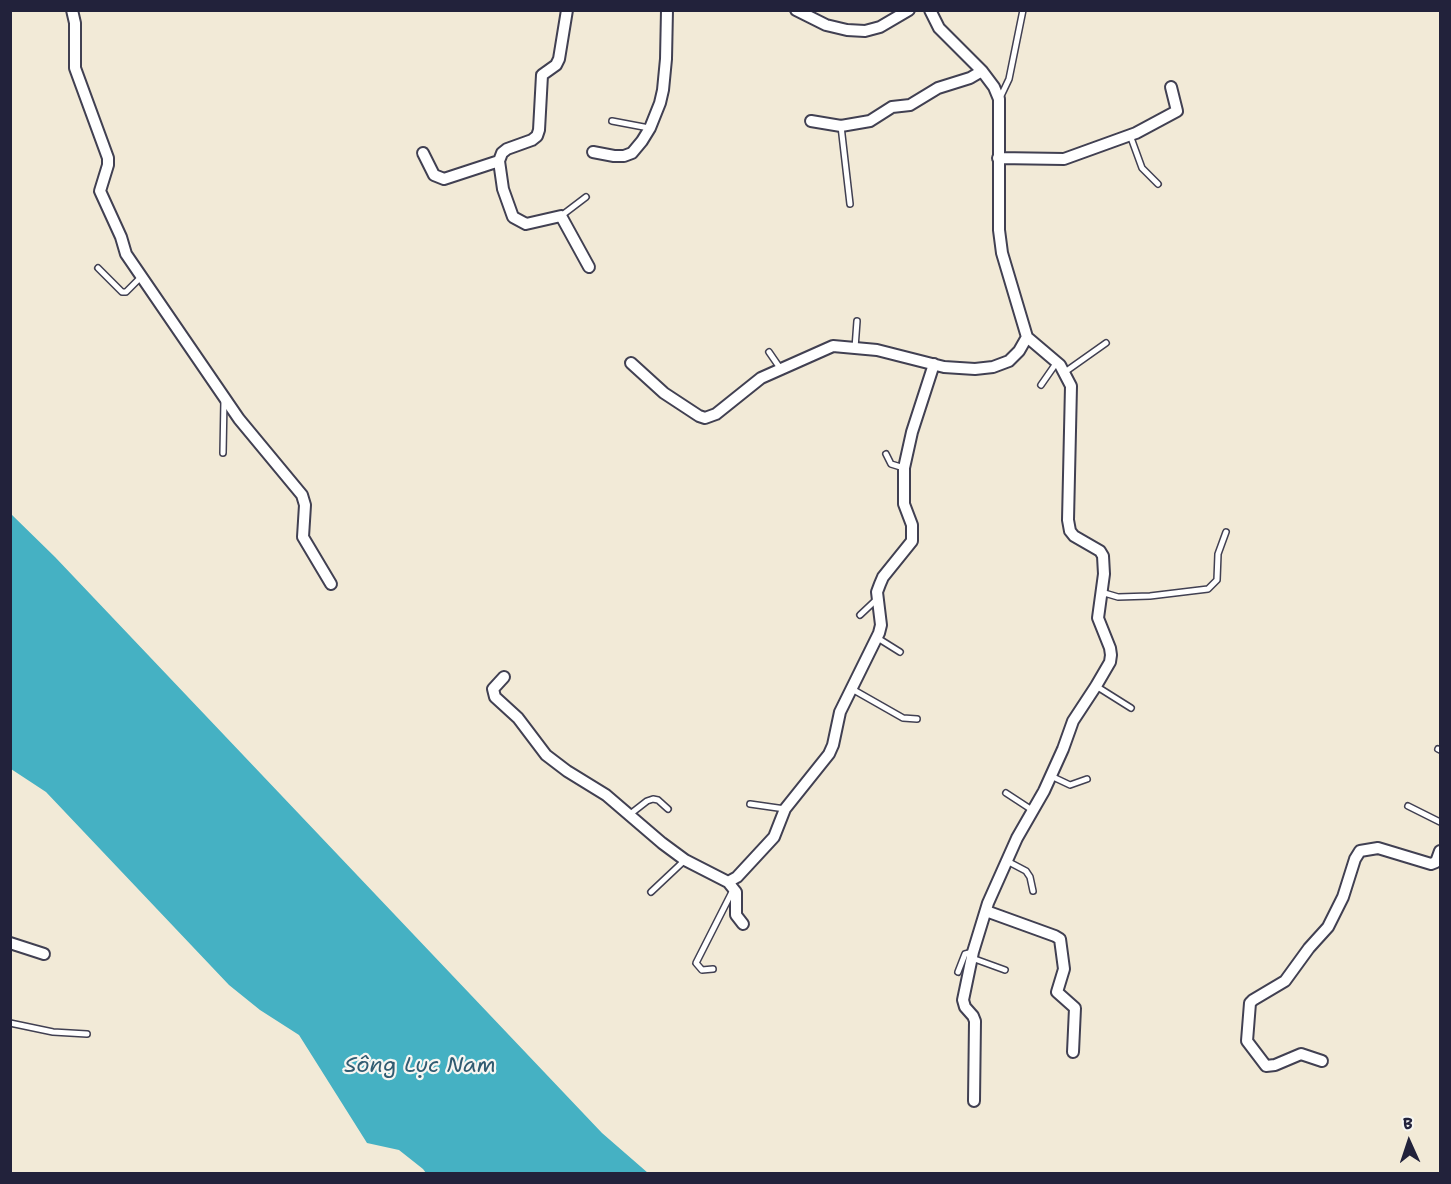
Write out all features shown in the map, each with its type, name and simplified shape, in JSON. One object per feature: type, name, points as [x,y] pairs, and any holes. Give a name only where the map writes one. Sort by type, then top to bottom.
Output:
[{"type":"street","points":[[72,10],[75,23],[73,56],[75,68],[108,158],[100,191],[121,237],[126,254],[224,399],[302,495],[305,505],[303,537],[331,584]]},
{"type":"street","points":[[567,10],[559,59],[542,75],[537,136],[507,149],[499,160],[503,189],[513,218],[526,224],[561,216],[589,267]]},
{"type":"street","points":[[593,152],[614,156],[632,153],[650,128],[663,90],[667,10]]},
{"type":"street","points":[[796,10],[809,13],[826,25],[865,31],[880,27],[909,10]]},
{"type":"street","points":[[930,10],[939,28],[982,71],[994,87],[999,99],[999,230],[1002,253],[1023,329],[1027,336],[1057,362],[1065,372],[1071,386],[1068,476],[1070,531],[1080,541],[1100,551],[1103,556],[1104,574],[1098,618],[1111,655],[1110,662],[1073,721],[1051,776],[1007,861],[986,911],[963,1000],[975,1021],[974,1101]]},
{"type":"street","points":[[811,121],[841,126],[870,121],[892,107],[910,105],[938,88],[970,78],[982,71]]},
{"type":"street","points":[[998,158],[1064,159],[1130,135],[1177,111],[1171,87]]},
{"type":"street","points":[[423,153],[434,175],[444,179],[499,160]]},
{"type":"street","points":[[631,363],[664,393],[705,418],[716,414],[755,381],[832,346],[894,353],[954,368],[993,367],[1009,361],[1019,351],[1027,336]]},
{"type":"street","points":[[731,885],[774,837],[785,809],[829,754],[840,712],[876,638],[881,625],[877,592],[883,577],[912,541],[912,525],[904,504],[904,468],[912,432],[934,364]]},
{"type":"street","points":[[504,677],[493,689],[495,697],[518,718],[546,754],[567,771],[606,795],[685,860],[731,885],[737,895],[737,919],[742,924]]},
{"type":"street","points":[[1322,1061],[1297,1054],[1275,1065],[1266,1066],[1247,1041],[1250,1004],[1253,999],[1284,981],[1328,927],[1343,897],[1355,859],[1360,851],[1378,848],[1431,864],[1436,862],[1440,851]]},
{"type":"street","points":[[986,911],[1060,939],[1064,969],[1057,992],[1075,1008],[1073,1052]]},
{"type":"street","points":[[10,943],[44,954]]},
{"type":"lane","points":[[999,99],[1009,79],[1023,10]]},
{"type":"lane","points":[[612,121],[650,128]]},
{"type":"lane","points":[[841,126],[850,204]]},
{"type":"lane","points":[[1130,135],[1142,168],[1158,184]]},
{"type":"lane","points":[[561,216],[586,197]]},
{"type":"lane","points":[[98,268],[122,292],[126,292],[141,278]]},
{"type":"lane","points":[[855,348],[857,321]]},
{"type":"lane","points":[[1065,372],[1106,343]]},
{"type":"lane","points":[[769,352],[781,370]]},
{"type":"lane","points":[[1041,384],[1057,362]]},
{"type":"lane","points":[[223,453],[224,399]]},
{"type":"lane","points":[[886,454],[891,464],[904,468]]},
{"type":"lane","points":[[1101,592],[1118,597],[1150,596],[1208,589],[1217,580],[1220,546],[1226,532]]},
{"type":"lane","points":[[860,615],[877,599]]},
{"type":"lane","points":[[876,638],[900,652]]},
{"type":"lane","points":[[1096,686],[1131,708]]},
{"type":"lane","points":[[851,688],[903,718],[916,719]]},
{"type":"lane","points":[[1051,776],[1070,784],[1087,779]]},
{"type":"lane","points":[[1006,793],[1032,810]]},
{"type":"lane","points":[[629,815],[646,801],[653,799],[658,800],[668,809]]},
{"type":"lane","points":[[750,804],[785,809]]},
{"type":"lane","points":[[1408,806],[1440,822]]},
{"type":"lane","points":[[651,892],[685,860]]},
{"type":"lane","points":[[1007,861],[1026,871],[1033,891]]},
{"type":"lane","points":[[713,969],[702,970],[696,963],[731,885]]},
{"type":"lane","points":[[958,972],[965,954],[973,955],[1005,970]]},
{"type":"lane","points":[[10,1023],[53,1032],[87,1034]]},
{"type":"water","name":"Sông Lục Nam","points":[[10,513],[55,557],[602,1133],[648,1173],[426,1173],[399,1150],[367,1143],[299,1035],[260,1010],[229,985],[46,792],[11,769]]}]
